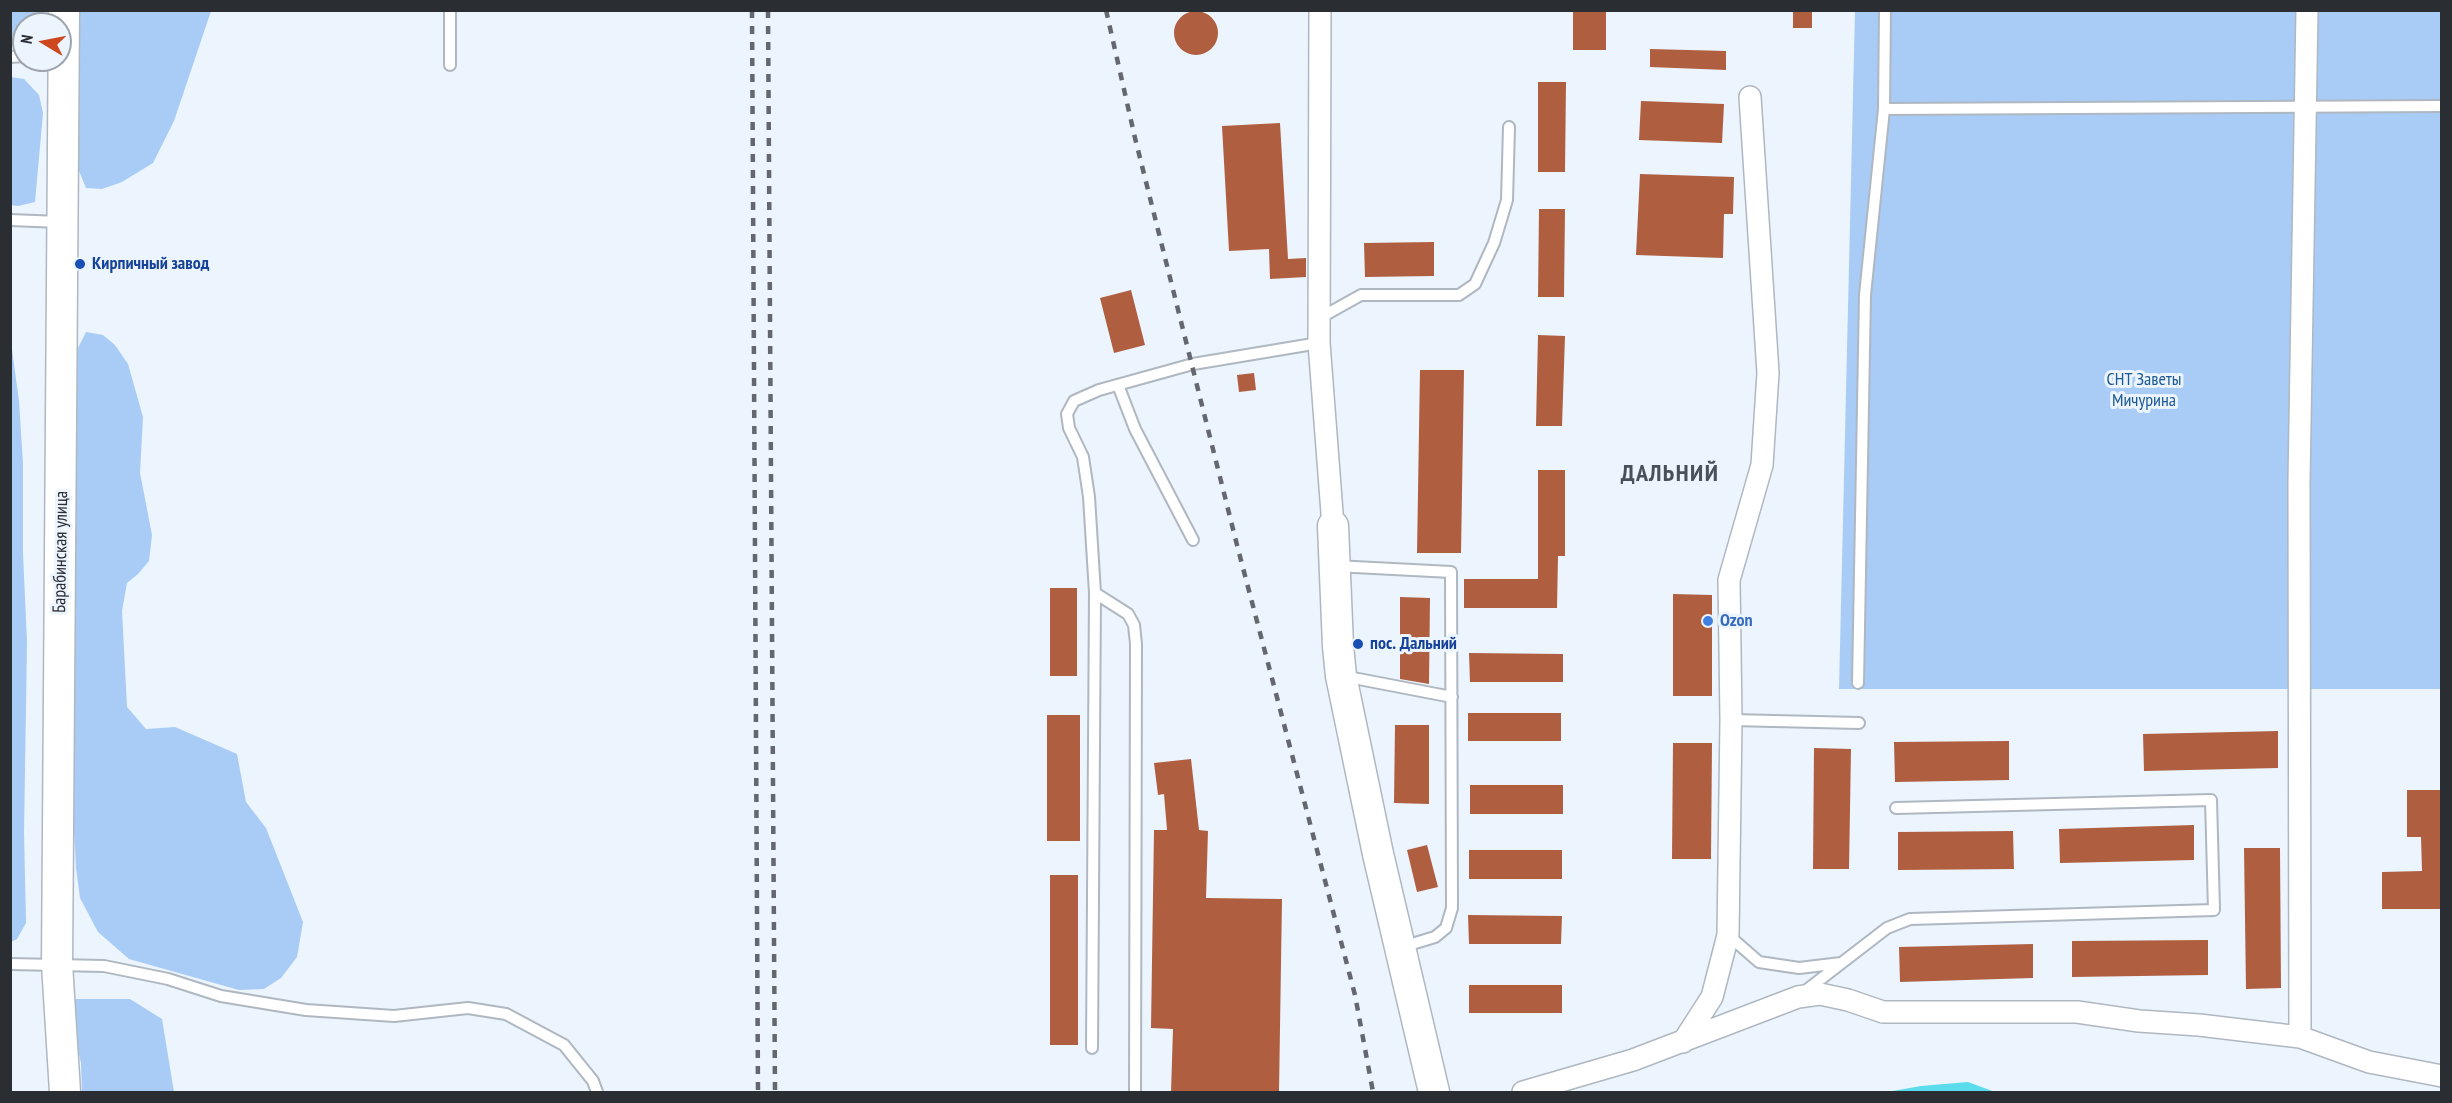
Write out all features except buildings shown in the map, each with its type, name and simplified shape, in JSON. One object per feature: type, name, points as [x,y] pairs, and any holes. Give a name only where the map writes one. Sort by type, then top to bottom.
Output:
[{"type":"street","points":[[1320,10],[1318,320],[1341,675],[1377,854],[1434,1092]]},
{"type":"street","points":[[2300,1037],[2299,482],[2307,10]]},
{"type":"street","name":"Барабинская улица","points":[[62,72],[64,222],[57,964],[65,1092]]},
{"type":"street","points":[[1683,1042],[1712,997],[1728,935],[1731,720],[1729,580],[1762,465],[1768,373],[1750,97]]},
{"type":"street","points":[[1523,1092],[1634,1060],[1797,997],[1820,994],[1848,1000],[1883,1012],[2077,1012],[2139,1021],[2199,1025],[2300,1037],[2369,1062],[2442,1076]]},
{"type":"lane","points":[[450,10],[450,65]]},
{"type":"lane","points":[[1858,683],[1865,295],[1884,109],[1885,10]]},
{"type":"lane","points":[[1884,109],[2442,106]]},
{"type":"lane","points":[[1318,320],[1361,295],[1459,295],[1475,284],[1494,243],[1507,200],[1509,127]]},
{"type":"lane","points":[[10,220],[64,222]]},
{"type":"lane","points":[[1092,1048],[1095,593],[1089,497],[1083,457],[1069,428],[1067,414],[1074,401],[1118,385],[1193,364],[1319,343]]},
{"type":"lane","points":[[1118,385],[1135,429],[1193,540]]},
{"type":"lane","points":[[1335,566],[1451,572],[1452,908],[1446,928],[1435,937],[1400,947]]},
{"type":"lane","points":[[1095,593],[1128,615],[1134,625],[1136,644],[1135,1092]]},
{"type":"lane","points":[[1341,675],[1452,697]]},
{"type":"lane","points":[[1731,720],[1858,723]]},
{"type":"lane","points":[[1797,997],[1887,927],[1910,919],[2214,910],[2211,800],[1896,808]]},
{"type":"lane","points":[[1728,935],[1759,962],[1799,968],[1842,963]]},
{"type":"lane","points":[[10,964],[104,966],[168,979],[221,996],[306,1010],[394,1016],[468,1008],[506,1014],[564,1045],[593,1081],[597,1092]]},
{"type":"green space","points":[[11,10],[45,11],[12,12],[11,46]]},
{"type":"green space","points":[[77,11],[211,11],[174,121],[153,163],[122,182],[102,189],[86,188],[77,166]]},
{"type":"green space","name":"СНТ Заветы Мичурина","points":[[1855,11],[2441,11],[2441,689],[1839,689]]},
{"type":"green space","points":[[11,77],[24,79],[39,95],[43,113],[35,202],[18,206],[11,205]]},
{"type":"green space","points":[[86,332],[103,335],[115,345],[128,364],[143,417],[140,473],[152,535],[149,561],[127,583],[122,611],[127,707],[146,729],[175,727],[237,754],[246,802],[266,828],[303,922],[297,957],[281,978],[264,989],[239,990],[129,959],[98,932],[80,898],[76,868],[71,772],[69,619],[78,348]]},
{"type":"green space","points":[[11,342],[19,401],[23,464],[23,553],[27,642],[24,833],[26,923],[17,939],[11,942]]},
{"type":"green space","points":[[76,999],[130,999],[162,1019],[174,1092],[82,1092],[81,1063],[71,1008]]},
{"type":"shaded area","points":[[1968,1082],[1995,1092],[1887,1092],[1921,1086]]},
{"type":"railway","points":[[752,10],[758,1092]]},
{"type":"railway","points":[[768,10],[775,1092]]},
{"type":"railway","points":[[1106,10],[1135,138],[1237,545],[1355,995],[1373,1092]]},
{"type":"place","name":"Кирпичный завод","points":[[80,264]]},
{"type":"place","name":"Ozon","points":[[1708,621]]},
{"type":"place","name":"пос. Дальний","points":[[1358,644]]},
{"type":"district","name":"ДАЛЬНИЙ","points":[[1670,474]]}]
